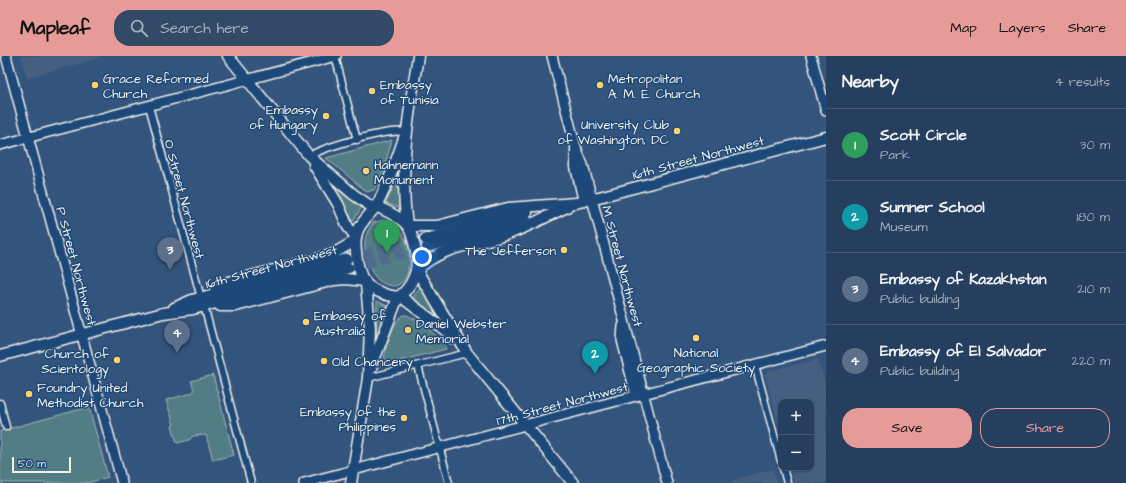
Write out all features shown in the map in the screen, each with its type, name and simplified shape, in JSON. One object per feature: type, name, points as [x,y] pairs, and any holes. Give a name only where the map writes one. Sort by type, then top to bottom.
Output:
[{"type":"main road","name":"P Street Northwest","points":[[6,56],[122,483]]},
{"type":"main road","points":[[228,56],[309,156],[338,204],[348,227],[356,239]]},
{"type":"main road","points":[[0,146],[335,56]]},
{"type":"main road","points":[[407,225],[404,186],[406,132],[418,56]]},
{"type":"main road","points":[[552,56],[576,148],[576,167],[584,201]]},
{"type":"main road","points":[[811,56],[826,111]]},
{"type":"main road","points":[[351,483],[368,378],[370,328],[365,282],[355,249],[356,239],[360,227],[375,207],[390,178],[406,132]]},
{"type":"main road","name":"16th Street Northwest","points":[[426,243],[826,136]]},
{"type":"main road","points":[[309,156],[353,194],[375,207],[395,215],[407,225],[412,234],[417,254],[417,271],[407,291],[399,297],[368,378]]},
{"type":"main road","name":"M Street Northwest","points":[[584,201],[624,321],[640,396],[667,483]]},
{"type":"main road","name":"16th Street Northwest","points":[[407,225],[442,225],[508,208],[549,210]]},
{"type":"main road","name":"16th Street Northwest","points":[[417,271],[425,262],[439,254],[513,232],[549,210]]},
{"type":"main road","name":"16th Street Northwest","points":[[202,302],[229,282],[331,255],[356,239]]},
{"type":"main road","name":"16th Street Northwest","points":[[0,356],[348,263]]},
{"type":"main road","points":[[417,271],[467,353]]},
{"type":"main road","name":"16th Street Northwest","points":[[202,302],[236,306],[338,280],[365,282]]},
{"type":"main road","points":[[365,282],[378,291],[399,297],[445,330],[467,353],[573,483]]},
{"type":"main road","name":"17th Street Northwest","points":[[304,483],[527,426],[826,346]]},
{"type":"street","points":[[335,56],[357,140]]},
{"type":"street","name":"O Street Northwest","points":[[149,106],[251,483]]},
{"type":"street","points":[[309,156],[319,151],[357,140],[394,131],[406,132]]},
{"type":"street","points":[[368,378],[467,353]]},
{"type":"street","points":[[756,365],[778,449]]},
{"type":"street","points":[[418,366],[449,483]]},
{"type":"street","points":[[0,404],[6,427]]},
{"type":"street","points":[[784,471],[787,483]]},
{"type":"shaded area","points":[[21,56],[99,56],[100,58],[27,78]]},
{"type":"shaded area","points":[[818,359],[826,386],[826,483],[794,483],[791,471],[814,471],[814,399],[778,399],[778,423],[765,375],[768,371]]},
{"type":"shaded area","points":[[773,469],[777,483],[733,483],[732,480]]},
{"type":"green space","points":[[392,140],[383,172],[374,190],[367,192],[326,158]]},
{"type":"green space","points":[[400,172],[399,208],[386,203]]},
{"type":"green space","points":[[336,190],[362,207],[353,221]]},
{"type":"green space","points":[[384,220],[395,226],[403,235],[408,247],[408,272],[403,281],[396,286],[381,282],[373,274],[366,255],[365,241],[370,227],[373,223]]},
{"type":"green space","points":[[421,285],[437,316],[412,299]]},
{"type":"green space","points":[[377,301],[387,306],[376,336]]},
{"type":"green space","points":[[404,315],[409,316],[426,328],[446,346],[446,349],[384,365],[385,353],[390,337],[396,323]]},
{"type":"green space","points":[[213,375],[234,455],[213,460],[206,435],[193,436],[189,440],[177,443],[172,426],[174,425],[166,400],[192,393],[194,389],[191,381]]},
{"type":"green space","points":[[89,407],[108,477],[87,483],[0,483],[0,431]]},
{"type":"tunnel","points":[[349,259],[425,239]]},
{"type":"tunnel","points":[[351,267],[427,247]]},
{"type":"place","name":"Grace Reformed Church","points":[[95,85]]},
{"type":"place","name":"Metropolitan A. M. E. Church","points":[[600,85]]},
{"type":"place","name":"Embassy of Tunisia","points":[[372,91]]},
{"type":"place","name":"Embassy of Hungary","points":[[326,116]]},
{"type":"place","name":"University Club of Washington, DC","points":[[677,131]]},
{"type":"place","name":"Hahnemann Monument","points":[[366,171]]},
{"type":"place","name":"The Jefferson","points":[[564,250]]},
{"type":"place","name":"Scott Circle","points":[[387,253]]},
{"type":"place","name":"Embassy of Kazakhstan","points":[[170,270]]},
{"type":"place","name":"Embassy of Australia","points":[[306,322]]},
{"type":"place","name":"Daniel Webster Memorial","points":[[408,330]]},
{"type":"place","name":"National Geographic Society","points":[[696,338]]},
{"type":"place","name":"Embassy of El Salvador","points":[[177,353]]},
{"type":"place","name":"Church of Scientology","points":[[117,360]]},
{"type":"place","name":"Old Chancery","points":[[324,361]]},
{"type":"place","name":"Sumner School","points":[[595,374]]},
{"type":"place","name":"Foundry United Methodist Church","points":[[29,394]]},
{"type":"place","name":"Embassy of the Philippines","points":[[404,418]]}]
